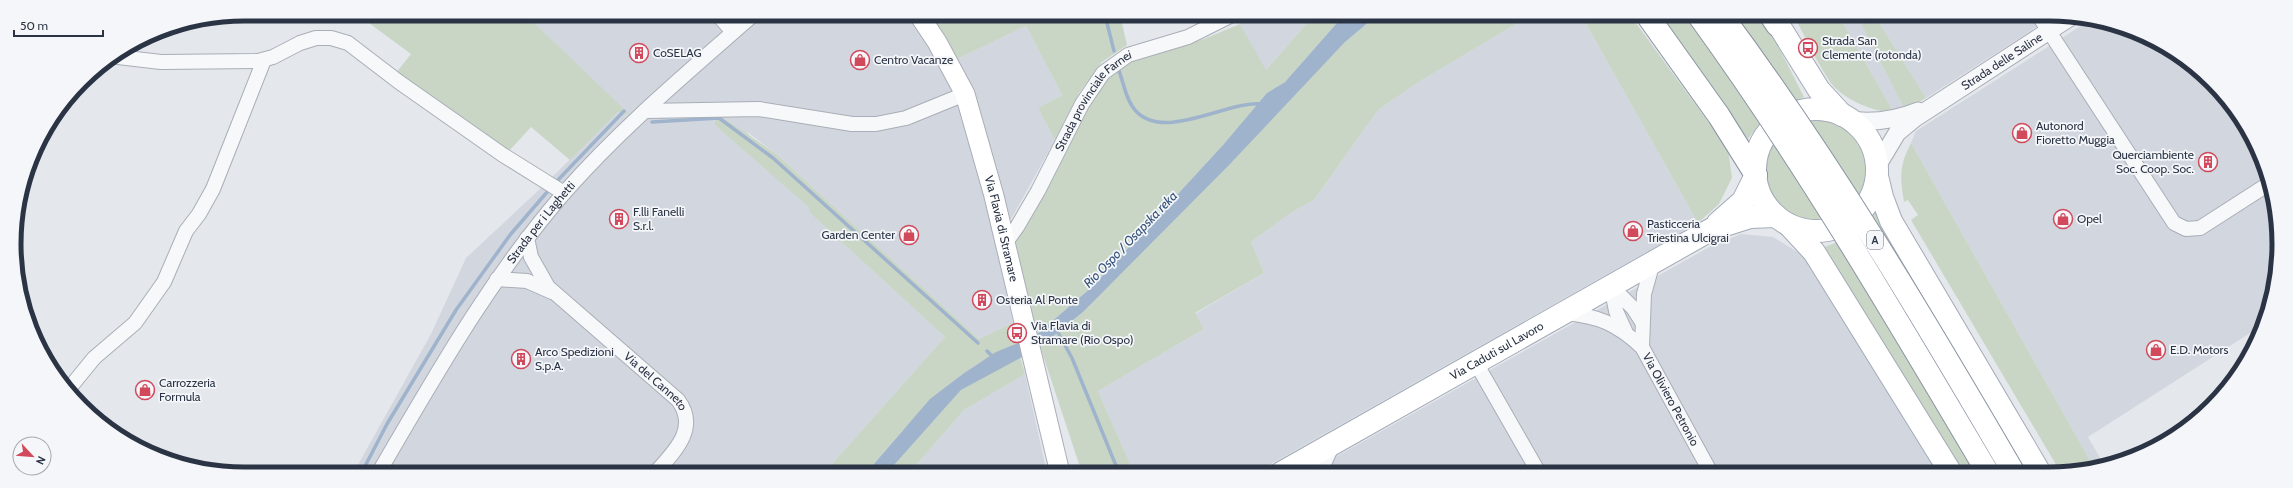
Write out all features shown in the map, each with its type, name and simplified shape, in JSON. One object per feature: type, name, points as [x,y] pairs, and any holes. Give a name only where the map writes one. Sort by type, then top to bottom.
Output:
[{"type":"main road","name":"Via Flavia di Stramare","points":[[923,21],[937,42],[965,94],[994,196],[1004,245],[1059,467]]},
{"type":"main road","points":[[1651,21],[1719,116],[1756,175],[1763,200],[1814,252],[1947,467]]},
{"type":"main road","name":"A","points":[[1703,21],[1820,193],[1984,467]]},
{"type":"main road","name":"A","points":[[1726,21],[1827,166],[1913,299],[2011,467]]},
{"type":"main road","points":[[1775,21],[1819,90],[1846,118]]},
{"type":"main road","points":[[1756,175],[1759,148],[1770,129],[1786,117],[1803,110],[1816,109],[1834,111],[1859,127],[1870,140],[1876,158],[1882,198],[1891,221],[2036,467]]},
{"type":"main road","points":[[1782,220],[1812,230],[1824,230],[1841,225],[1862,210],[1873,193],[1877,172]]},
{"type":"main road","name":"Via Caduti sul Lavoro","points":[[1712,229],[1743,201],[1756,175]]},
{"type":"main road","name":"Via Caduti sul Lavoro","points":[[1297,467],[1333,443],[1712,229],[1750,217],[1782,220]]},
{"type":"main road","name":"Via Flavia di Stramare","points":[[1056,454],[1064,467]]},
{"type":"street","points":[[724,21],[733,32]]},
{"type":"street","name":"Strada per i Laghetti","points":[[382,467],[460,334],[496,279],[527,238],[564,193],[606,148],[745,21]]},
{"type":"street","name":"Strada provinciale Farnei","points":[[1004,245],[1032,202],[1082,104],[1103,73],[1128,55],[1188,37],[1220,21]]},
{"type":"street","points":[[2042,21],[2174,223],[2186,229],[2200,228],[2264,187]]},
{"type":"street","name":"Strada delle Saline","points":[[1877,172],[1897,133],[1932,106],[2064,21]]},
{"type":"street","points":[[122,57],[166,62],[264,60],[300,43],[316,38],[331,38],[348,43],[399,82],[503,155],[564,193]]},
{"type":"street","points":[[72,386],[94,358],[135,323],[164,282],[186,231],[199,214],[213,189],[264,60]]},
{"type":"street","points":[[645,111],[759,109],[852,124],[876,124],[906,118],[965,94]]},
{"type":"street","name":"Strada delle Saline","points":[[1846,118],[1865,122],[1894,119],[1932,106]]},
{"type":"street","name":"Via del Canneto","points":[[527,238],[535,265],[552,292]]},
{"type":"street","name":"Via Oliviero Petronio","points":[[1642,348],[1644,294],[1653,262]]},
{"type":"street","name":"Via del Canneto","points":[[496,279],[527,281],[552,292],[678,400],[685,408],[687,418],[683,438],[660,467]]},
{"type":"street","points":[[1611,286],[1633,308],[1642,322]]},
{"type":"street","name":"Via Oliviero Petronio","points":[[1611,286],[1616,311],[1626,333]]},
{"type":"street","name":"Via Oliviero Petronio","points":[[1564,313],[1590,315],[1609,322],[1626,333],[1642,348],[1708,467]]},
{"type":"street","points":[[1476,363],[1536,467]]},
{"type":"street","points":[[1323,467],[1333,443]]},
{"type":"shaded area","points":[[532,21],[914,21],[936,53],[956,92],[978,166],[1013,323],[979,339],[775,153],[746,131],[811,208],[809,212],[945,337],[829,467],[357,467],[431,334],[466,258],[541,188],[618,112],[629,115]]},
{"type":"shaded area","points":[[1244,21],[1309,21],[1265,71],[1240,24]]},
{"type":"shaded area","points":[[1521,21],[1584,21],[1698,223],[1266,467],[1131,467],[1098,391],[1204,329],[1195,314],[1264,273],[1251,242],[1292,212],[1314,200],[1378,110],[1417,83]]},
{"type":"shaded area","points":[[1842,21],[1860,21],[1905,110],[1894,113]]},
{"type":"shaded area","points":[[1878,21],[2046,21],[1926,98]]},
{"type":"shaded area","points":[[2084,24],[2121,33],[2148,44],[2160,51],[2185,67],[2217,97],[2234,120],[2249,145],[2260,172],[2268,200],[2272,229],[2272,259],[2268,288],[2254,330],[2088,437],[2102,461],[2091,463],[1911,143],[1916,131]]},
{"type":"shaded area","points":[[1026,26],[1062,95],[1038,108],[1055,140],[1011,219],[1006,216],[976,99],[957,59]]},
{"type":"shaded area","points":[[1741,234],[1773,237],[1799,253],[1820,276],[1935,467],[1318,467],[1711,246]]},
{"type":"shaded area","points":[[1025,374],[1046,467],[914,467],[964,410]]},
{"type":"green space","points":[[371,21],[532,21],[630,115],[618,112],[570,160],[531,127],[509,151],[396,73],[411,54],[369,23]]},
{"type":"green space","points":[[933,21],[1121,21],[1127,45],[1102,62],[1079,93],[1055,140],[1038,108],[1062,95],[1026,26],[957,59]]},
{"type":"green space","points":[[1309,21],[1340,21],[1285,82],[1267,94],[1223,145],[1093,286],[1035,336],[1015,240],[1106,77],[1130,59],[1204,39],[1240,24],[1266,70]]},
{"type":"green space","points":[[1370,21],[1521,21],[1417,83],[1378,110],[1314,200],[1292,212],[1251,242],[1264,273],[1195,313],[1204,329],[1098,391],[1131,467],[1080,467],[1040,346],[1083,312],[1344,43]]},
{"type":"green space","points":[[1584,21],[1634,21],[1728,149],[1732,178],[1719,204],[1698,223]]},
{"type":"green space","points":[[1663,21],[1761,21],[1776,42],[1804,97],[1787,104],[1766,119],[1748,139]]},
{"type":"green space","points":[[1797,21],[1842,21],[1894,113],[1869,108],[1851,100],[1831,83]]},
{"type":"green space","points":[[1860,21],[1878,21],[1926,98],[1905,110]]},
{"type":"green space","points":[[716,113],[775,153],[979,339],[1013,323],[1017,344],[993,355],[971,368],[952,382],[934,398],[871,467],[829,467],[945,337],[809,212],[810,208],[715,125]]},
{"type":"green space","points":[[1816,120],[1835,124],[1851,135],[1862,151],[1866,170],[1862,189],[1851,205],[1835,216],[1816,220],[1797,216],[1781,205],[1770,189],[1766,170],[1770,151],[1781,135],[1797,124]]},
{"type":"green space","points":[[1911,143],[2091,463],[2057,467],[1911,220],[1918,215],[1908,200],[1904,202],[1901,178],[1902,165]]},
{"type":"green space","points":[[1875,210],[2025,467],[1956,467],[1825,247],[1847,237],[1864,223]]},
{"type":"green space","points":[[1020,357],[1025,374],[964,410],[914,467],[892,467],[961,390]]},
{"type":"water","points":[[1340,21],[1370,21],[1344,43],[1230,164],[1083,312],[1037,349],[961,390],[892,467],[871,467],[930,399],[964,373],[996,352],[1035,336],[1093,286],[1223,145],[1267,93],[1285,82]]},
{"type":"waterway","points":[[1106,21],[1114,51]]},
{"type":"waterway","points":[[1119,71],[1127,97],[1132,106],[1147,119],[1162,122],[1179,122],[1248,104],[1262,104]]},
{"type":"waterway","points":[[557,181],[624,111]]},
{"type":"waterway","points":[[652,122],[719,118],[773,158],[978,343]]},
{"type":"waterway","points":[[365,467],[387,424],[456,310],[510,235],[548,191]]},
{"type":"waterway","points":[[1056,329],[1072,358],[1117,467]]},
{"type":"waterway","points":[[987,351],[994,358]]},
{"type":"place","name":"Strada San Clemente (rotonda)","points":[[1808,48]]},
{"type":"place","name":"CoSELAG","points":[[639,53]]},
{"type":"place","name":"Centro Vacanze","points":[[860,60]]},
{"type":"place","name":"Autonord Fioretto Muggia","points":[[2022,133]]},
{"type":"place","name":"Querciambiente Soc. Coop. Soc.","points":[[2208,162]]},
{"type":"place","name":"F.lli Fanelli S.r.l.","points":[[619,219]]},
{"type":"place","name":"Opel","points":[[2063,219]]},
{"type":"place","name":"Pasticceria Triestina Ulcigrai","points":[[1633,231]]},
{"type":"place","name":"Garden Center","points":[[909,235]]},
{"type":"place","name":"Osteria Al Ponte","points":[[982,300]]},
{"type":"place","name":"Via Flavia di Stramare (Rio Ospo)","points":[[1017,333]]},
{"type":"place","name":"E.D. Motors","points":[[2156,350]]},
{"type":"place","name":"Arco Spedizioni S.p.A.","points":[[521,359]]},
{"type":"place","name":"Carrozzeria Formula","points":[[145,390]]},
{"type":"water label","name":"Rio Ospo / Osapska reka","points":[[1130,239]]}]
